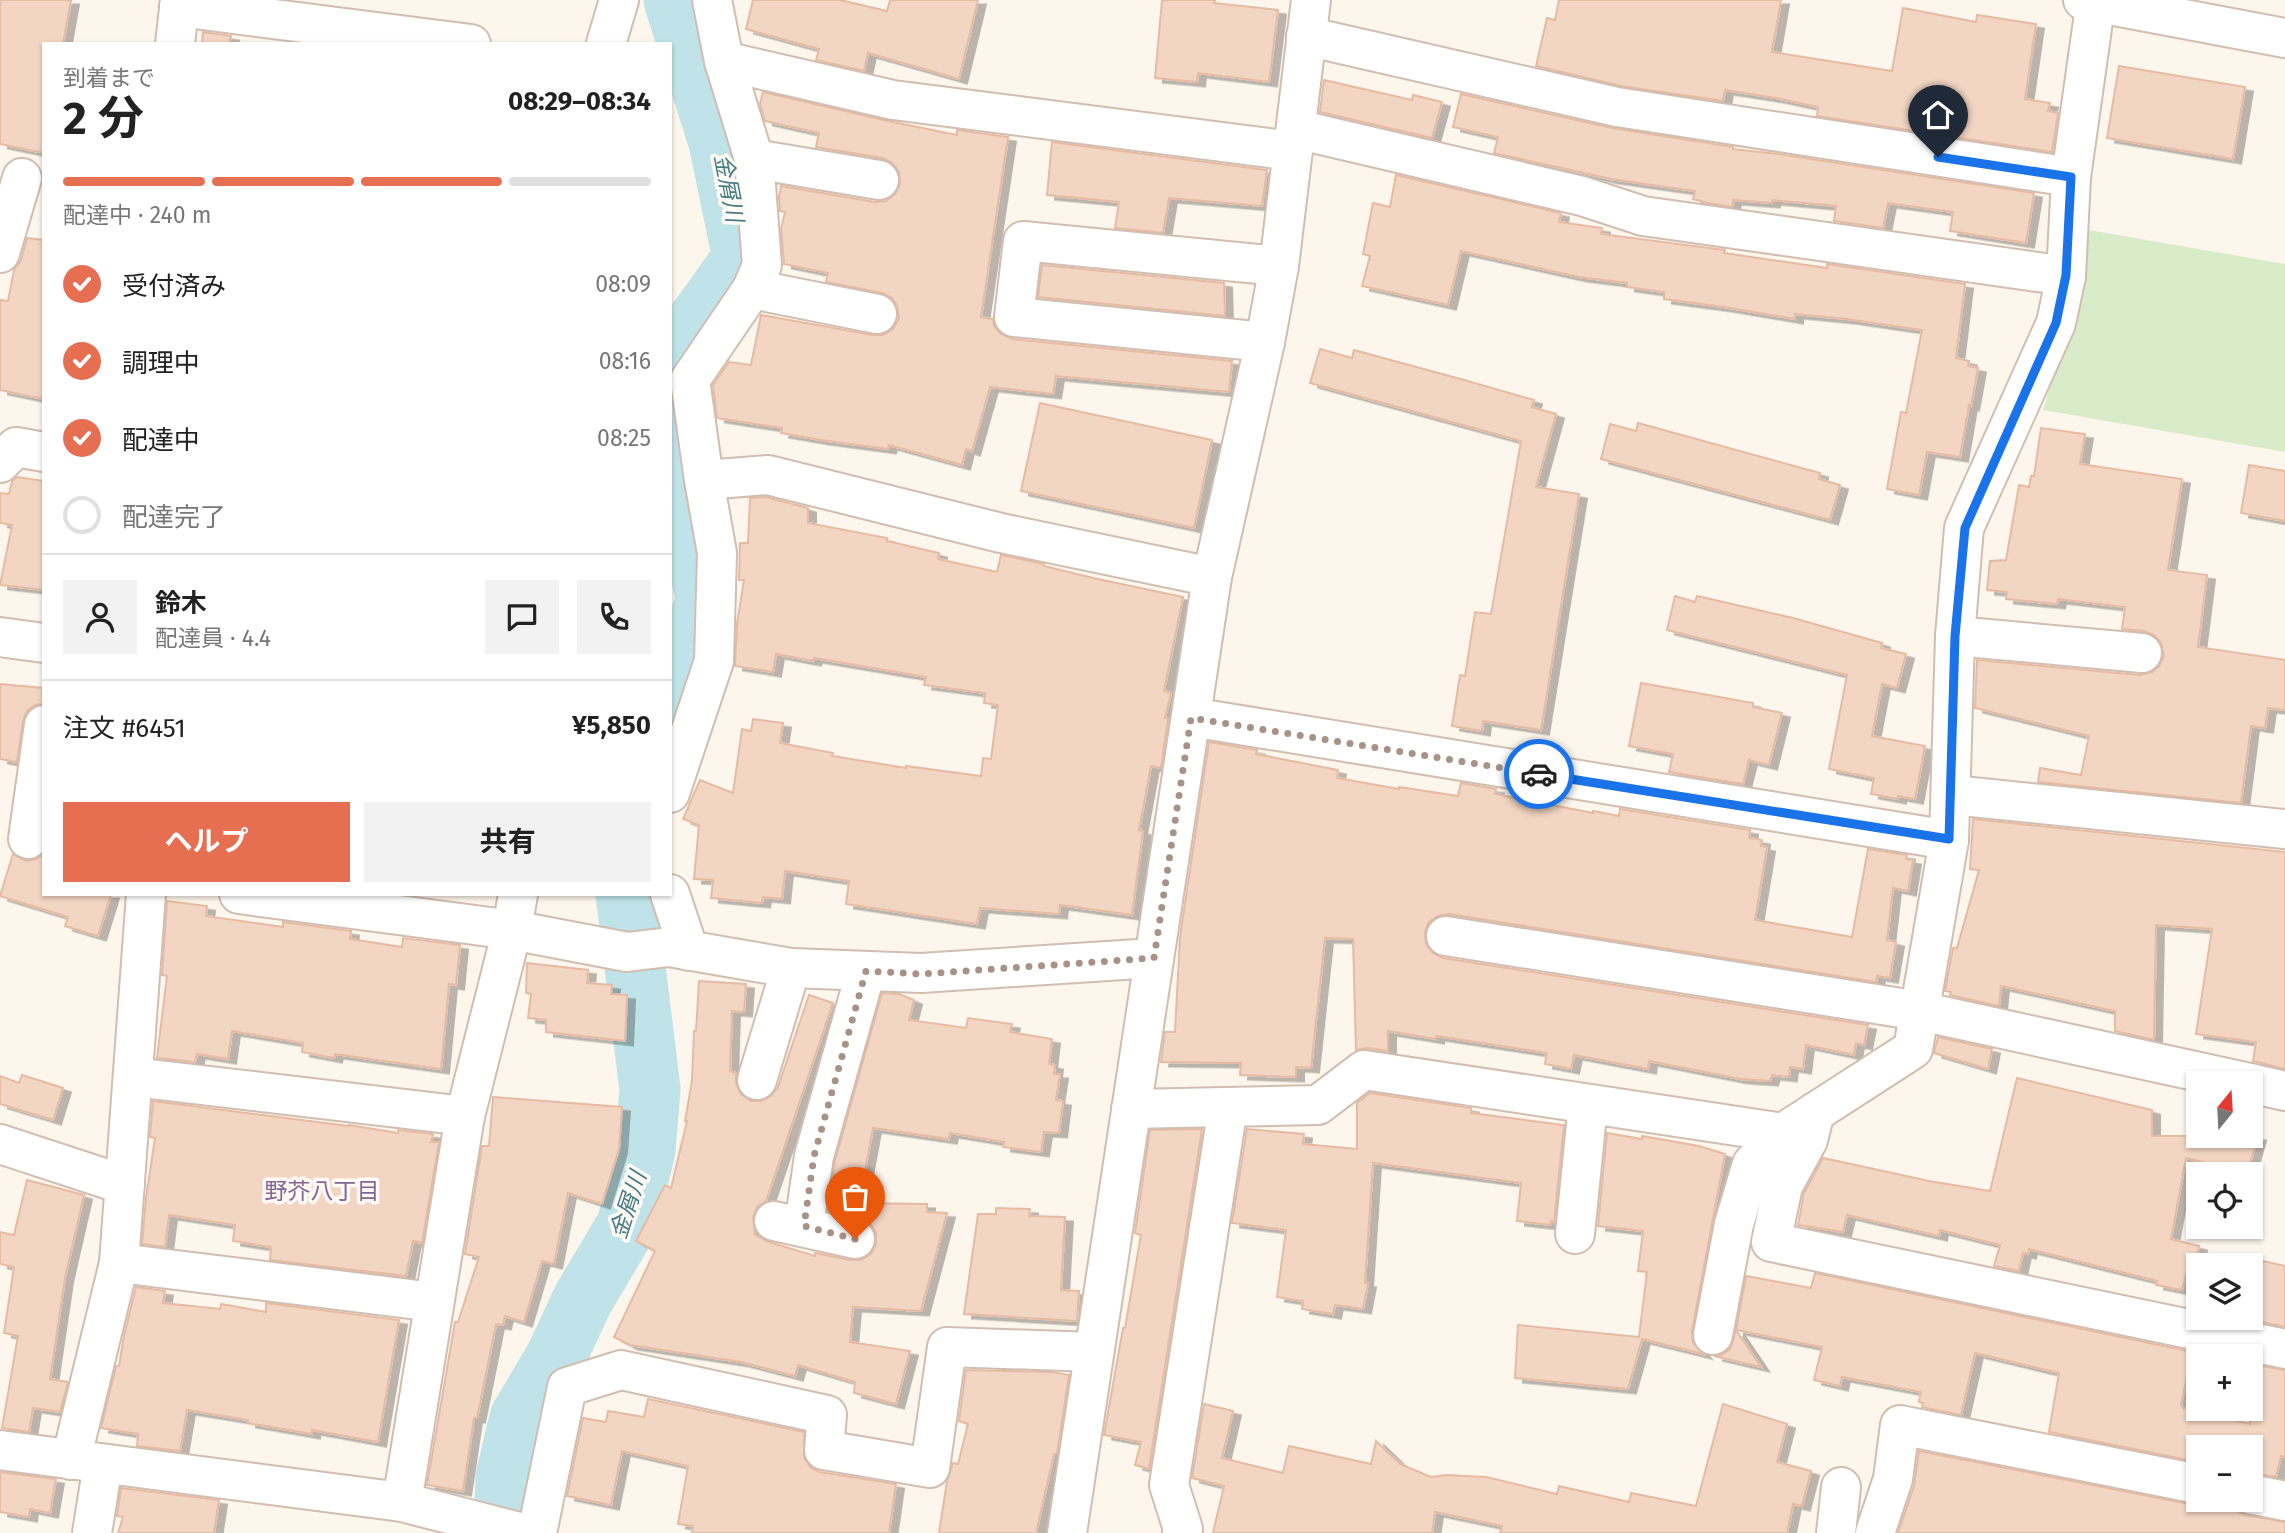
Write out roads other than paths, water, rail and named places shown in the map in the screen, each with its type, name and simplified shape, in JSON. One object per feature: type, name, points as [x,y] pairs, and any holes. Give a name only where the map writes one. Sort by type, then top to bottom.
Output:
[{"type":"street","points":[[607,42],[619,0]]},
{"type":"street","points":[[672,787],[714,661],[717,553],[690,380],[752,289],[762,265],[754,159],[724,61],[712,0]]},
{"type":"street","points":[[1713,1335],[1734,1224],[1752,1164],[1783,1133],[1913,1049],[1949,839],[1955,636],[1965,528],[2056,323],[2066,275],[2071,177],[2091,1],[2285,38]]},
{"type":"street","points":[[175,42],[180,3],[457,42]]},
{"type":"street","points":[[1067,1533],[1212,577],[1265,342],[1279,266],[1309,18],[1617,107],[2071,177]]},
{"type":"street","points":[[724,61],[893,100],[1295,140],[1582,196],[1643,216],[2066,275]]},
{"type":"street","points":[[754,159],[879,180]]},
{"type":"street","points":[[0,253],[22,178]]},
{"type":"street","points":[[1265,342],[1014,317],[1023,241],[1279,266]]},
{"type":"street","points":[[752,289],[877,314]]},
{"type":"street","points":[[0,463],[16,447],[42,452]]},
{"type":"street","points":[[704,480],[768,475],[1001,533],[1212,577]]},
{"type":"street","points":[[1955,636],[2142,653]]},
{"type":"street","points":[[0,637],[42,643]]},
{"type":"street","points":[[1191,718],[1949,839]]},
{"type":"street","points":[[24,841],[42,737]]},
{"type":"street","points":[[1952,795],[2285,829]]},
{"type":"street","points":[[92,1533],[87,1462],[119,1263],[146,896]]},
{"type":"street","points":[[270,896],[515,912],[627,952],[679,949],[791,968],[922,974],[1154,958]]},
{"type":"street","points":[[670,896],[679,949]]},
{"type":"street","points":[[402,1503],[465,1116],[515,912]]},
{"type":"street","points":[[1446,936],[1920,1011],[2195,1071]]},
{"type":"street","points":[[757,1080],[791,968]]},
{"type":"street","points":[[855,1239],[789,1224],[814,1156],[866,971]]},
{"type":"street","points":[[1131,1110],[1318,1105],[1364,1070],[1783,1133]]},
{"type":"street","points":[[133,1077],[465,1116]]},
{"type":"street","points":[[2263,1086],[2285,1091]]},
{"type":"street","points":[[1575,1234],[1588,1104]]},
{"type":"street","points":[[1182,1533],[1169,1485],[1228,1107]]},
{"type":"street","points":[[1815,1112],[1808,1140],[1783,1186],[1771,1242],[2285,1349]]},
{"type":"street","points":[[0,1144],[125,1185]]},
{"type":"street","points":[[119,1263],[434,1302]]},
{"type":"street","points":[[537,1533],[567,1387],[621,1370],[827,1415],[824,1450],[930,1468],[947,1347],[1094,1352]]},
{"type":"street","points":[[1874,1533],[1893,1479],[1900,1425],[2186,1481]]},
{"type":"street","points":[[0,1450],[402,1503],[523,1533]]},
{"type":"street","points":[[1836,1533],[1841,1488]]},
{"type":"street","points":[[2263,1497],[2285,1501]]},
{"type":"waterway","name":"金屑川","points":[[672,357],[743,258],[719,142],[674,0]]},
{"type":"waterway","name":"金屑川","points":[[672,430],[706,599],[690,652],[684,695],[672,716]]},
{"type":"waterway","name":"金屑川","points":[[504,1533],[506,1477],[520,1418],[556,1357],[583,1299],[627,1225],[645,1150],[650,1089],[626,896]]},
{"type":"district","name":"野芥八丁目","points":[[322,1191]]}]
